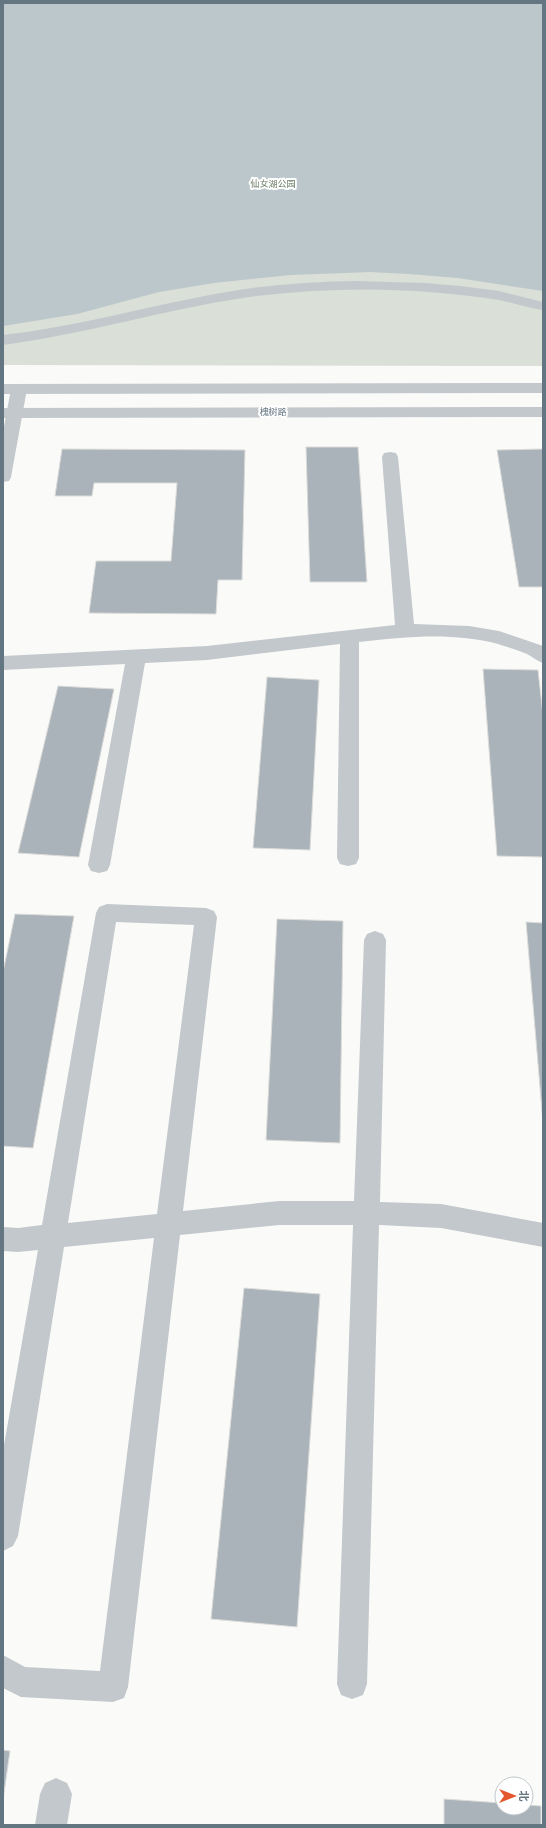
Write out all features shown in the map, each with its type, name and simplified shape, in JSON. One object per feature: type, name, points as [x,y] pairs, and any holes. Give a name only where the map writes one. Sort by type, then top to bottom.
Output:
[{"type":"street","points":[[3,340],[115,320],[218,298],[268,291],[318,287],[380,286],[454,289],[495,295],[543,306]]},
{"type":"street","points":[[3,477],[11,389],[543,388]]},
{"type":"street","name":"槐树路","points":[[9,413],[543,412]]},
{"type":"street","points":[[390,457],[405,630]]},
{"type":"street","points":[[3,663],[207,654],[405,630],[469,632],[499,638],[540,650]]},
{"type":"street","points":[[348,858],[350,637]]},
{"type":"street","points":[[99,865],[136,658]]},
{"type":"street","points":[[3,1536],[107,913],[206,917],[112,1687],[21,1682],[3,1670]]},
{"type":"street","points":[[352,1684],[374,940]]},
{"type":"street","points":[[3,1239],[18,1240],[52,1237],[279,1213],[367,1213],[441,1216],[543,1235]]},
{"type":"street","points":[[51,1825],[56,1794]]},
{"type":"green space","name":"仙女湖公园","points":[[3,3],[543,3],[543,366],[3,365]]},
{"type":"shaded area","name":"仙女湖公园","points":[[3,3],[543,3],[543,291],[458,278],[409,274],[370,272],[290,275],[214,283],[159,292],[77,314],[3,326]]},
{"type":"building","points":[[306,447],[358,447],[367,582],[310,582]]},
{"type":"building","points":[[62,449],[245,450],[242,580],[218,580],[216,614],[89,613],[96,561],[171,561],[177,483],[94,483],[92,496],[55,496]]},
{"type":"building","points":[[543,449],[543,587],[519,587],[497,450]]},
{"type":"building","points":[[483,669],[538,670],[543,715],[543,857],[497,856]]},
{"type":"building","points":[[267,677],[319,680],[310,850],[253,848]]},
{"type":"building","points":[[58,686],[114,689],[79,857],[18,853]]},
{"type":"building","points":[[15,914],[74,916],[33,1148],[3,1146],[3,972]]},
{"type":"building","points":[[277,919],[343,921],[340,1143],[266,1140]]},
{"type":"building","points":[[526,922],[543,923],[543,1123]]},
{"type":"building","points":[[244,1288],[320,1294],[297,1627],[211,1619]]},
{"type":"building","points":[[3,1750],[10,1751],[3,1800]]},
{"type":"building","points":[[444,1799],[494,1802],[494,1816],[534,1816],[534,1806],[541,1806],[541,1825],[444,1825]]}]
